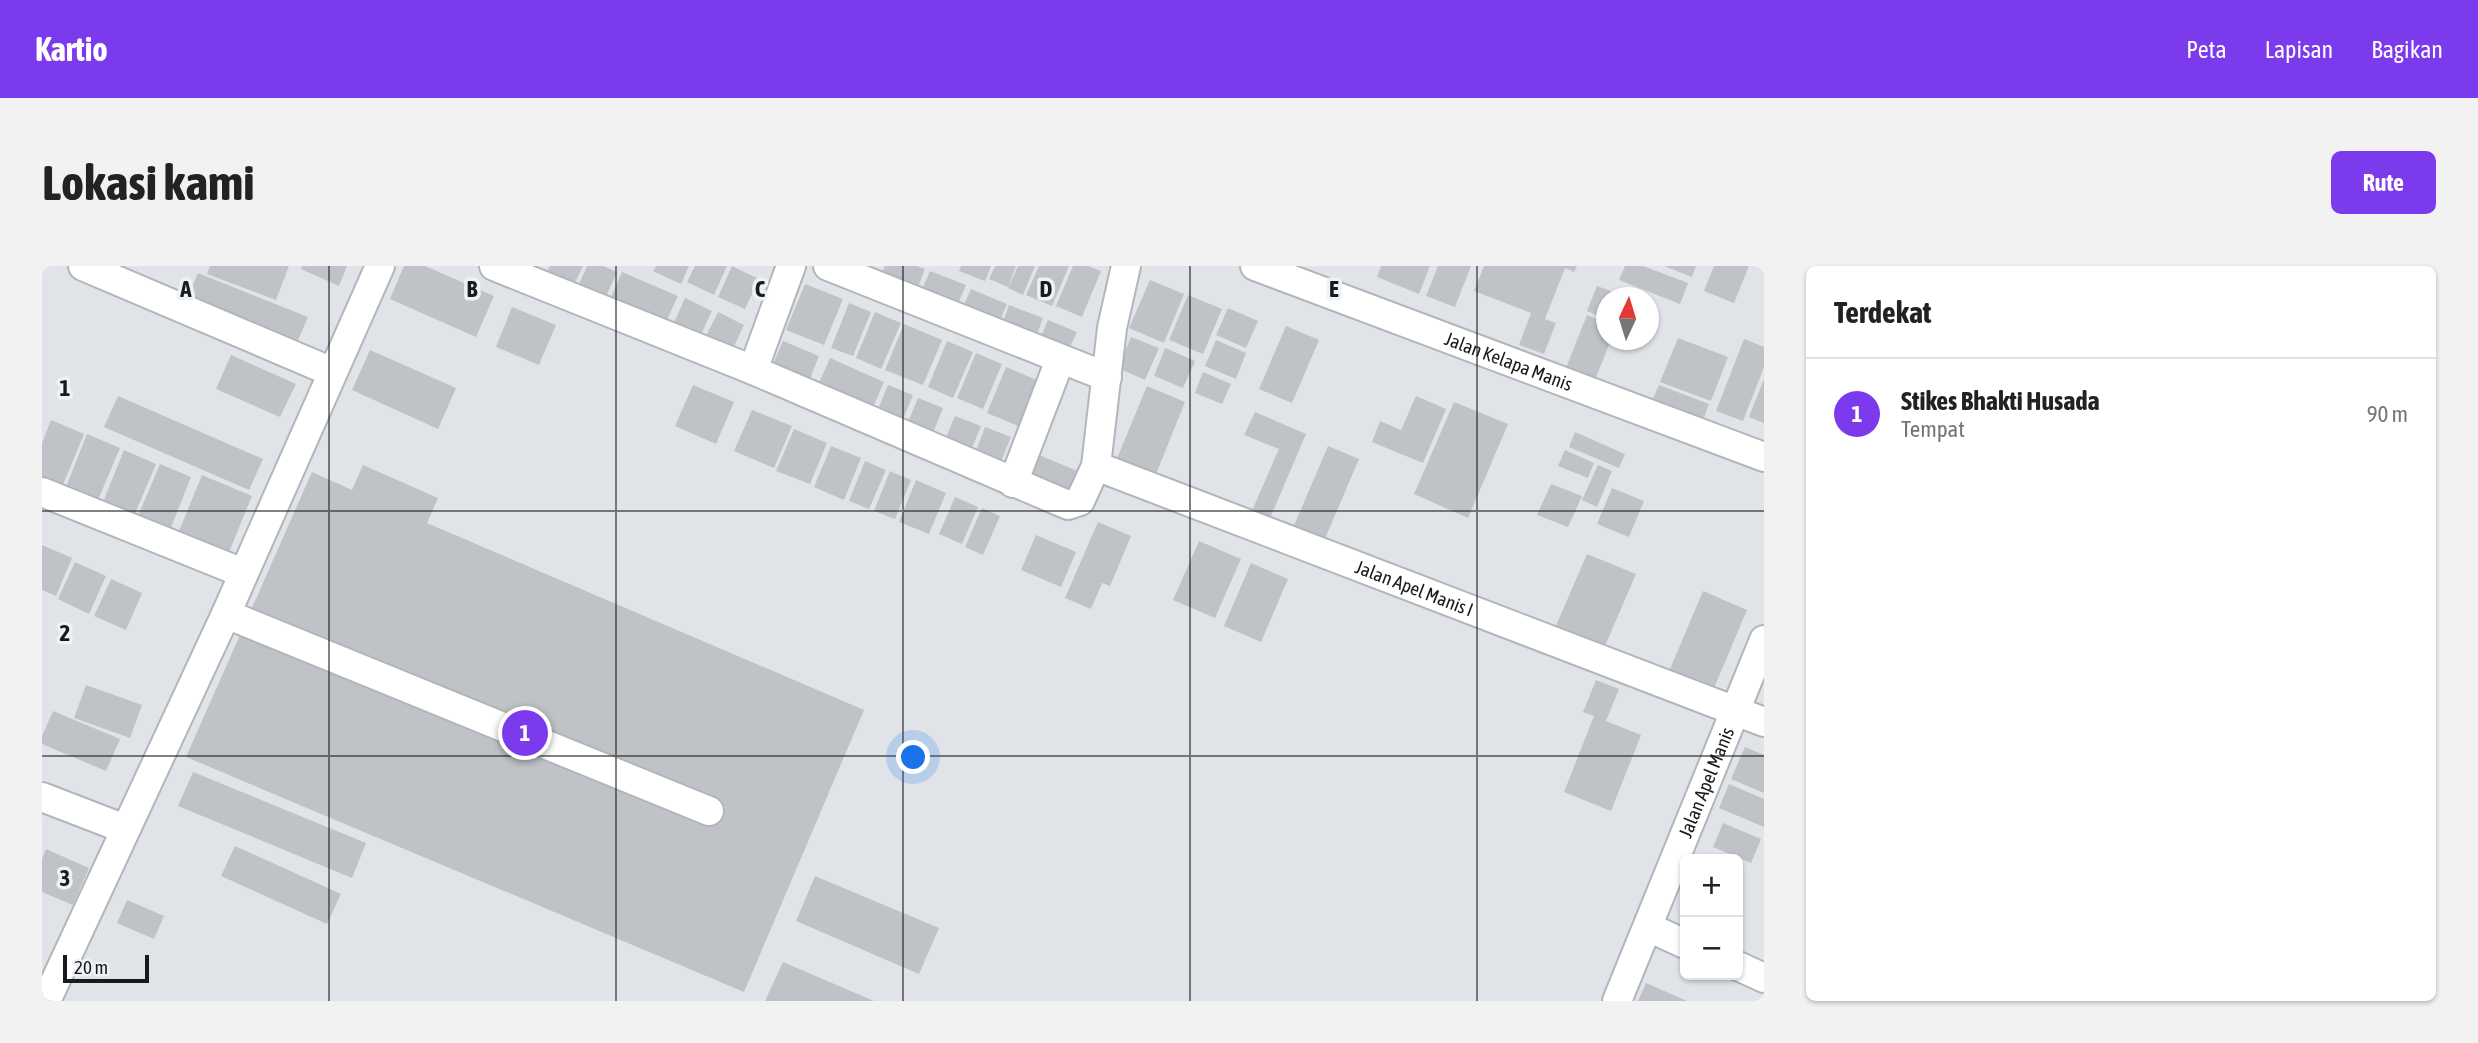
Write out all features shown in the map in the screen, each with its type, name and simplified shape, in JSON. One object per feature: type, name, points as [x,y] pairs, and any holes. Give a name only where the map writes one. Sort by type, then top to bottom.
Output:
[{"type":"street","points":[[83,266],[332,372]]},
{"type":"street","points":[[46,1001],[226,614],[380,266]]},
{"type":"street","points":[[494,266],[535,274],[1048,499],[1074,504],[1080,501],[1096,466],[1112,328],[1126,266]]},
{"type":"street","points":[[753,370],[791,266]]},
{"type":"street","points":[[828,266],[1107,377]]},
{"type":"street","name":"Jalan Kelapa Manis","points":[[1255,266],[1764,457]]},
{"type":"street","points":[[1013,483],[1060,360]]},
{"type":"street","name":"Jalan Apel Manis I","points":[[1096,466],[1764,722]]},
{"type":"street","points":[[42,492],[243,573]]},
{"type":"street","points":[[226,614],[709,811]]},
{"type":"street","name":"Jalan Apel Manis","points":[[1617,1001],[1764,640]]},
{"type":"street","points":[[42,797],[125,829]]},
{"type":"street","points":[[1648,927],[1680,942]]},
{"type":"street","points":[[1743,969],[1764,978]]},
{"type":"building","points":[[210,266],[289,266],[276,300],[207,274]]},
{"type":"building","points":[[302,266],[347,266],[339,286],[301,269]]},
{"type":"building","points":[[404,266],[425,266],[494,296],[476,337],[390,299]]},
{"type":"building","points":[[550,266],[583,266],[572,289],[545,276]]},
{"type":"building","points":[[587,266],[603,266],[617,272],[603,303],[576,291]]},
{"type":"building","points":[[656,266],[689,266],[681,284],[653,271]]},
{"type":"building","points":[[695,266],[727,266],[714,295],[687,282]]},
{"type":"building","points":[[732,266],[759,279],[745,309],[718,297]]},
{"type":"building","points":[[885,266],[917,266],[925,269],[916,292],[880,277]]},
{"type":"building","points":[[961,266],[991,266],[985,281],[959,271]]},
{"type":"building","points":[[995,266],[1016,266],[1008,287],[989,279]]},
{"type":"building","points":[[1018,266],[1035,266],[1023,295],[1008,288]]},
{"type":"building","points":[[1039,266],[1069,266],[1052,306],[1026,295]]},
{"type":"building","points":[[1073,266],[1088,266],[1101,271],[1082,317],[1056,306]]},
{"type":"building","points":[[1381,266],[1430,266],[1419,294],[1377,277]]},
{"type":"building","points":[[1438,266],[1471,266],[1455,307],[1426,296]]},
{"type":"building","points":[[1484,266],[1577,266],[1574,272],[1565,268],[1545,319],[1556,323],[1544,354],[1519,345],[1531,313],[1474,291]]},
{"type":"building","points":[[1625,266],[1643,266],[1688,283],[1680,304],[1659,296],[1659,287],[1637,287],[1619,280]]},
{"type":"building","points":[[1664,266],[1696,266],[1692,277]]},
{"type":"building","points":[[1714,266],[1749,266],[1734,303],[1704,291]]},
{"type":"building","points":[[930,271],[966,285],[956,309],[920,294]]},
{"type":"building","points":[[622,272],[678,296],[664,326],[609,302]]},
{"type":"building","points":[[198,273],[308,317],[295,347],[185,303]]},
{"type":"building","points":[[1150,280],[1184,294],[1164,343],[1129,328]]},
{"type":"building","points":[[805,284],[843,299],[824,345],[786,330]]},
{"type":"building","points":[[1596,288],[1596,315],[1587,311]]},
{"type":"building","points":[[971,289],[1007,304],[997,327],[961,312]]},
{"type":"building","points":[[1188,295],[1222,309],[1203,354],[1169,340]]},
{"type":"building","points":[[685,298],[712,311],[698,341],[671,329]]},
{"type":"building","points":[[849,303],[871,312],[853,356],[831,348]]},
{"type":"building","points":[[1009,305],[1043,318],[1035,340],[1001,327]]},
{"type":"building","points":[[512,307],[556,325],[539,365],[496,347]]},
{"type":"building","points":[[1228,308],[1258,321],[1246,348],[1216,335]]},
{"type":"building","points":[[718,312],[744,325],[730,355],[703,342]]},
{"type":"building","points":[[875,312],[901,323],[881,369],[856,358]]},
{"type":"building","points":[[1587,315],[1596,319],[1596,350],[1607,350],[1595,380],[1566,368]]},
{"type":"building","points":[[1048,320],[1077,332],[1067,353],[1039,341]]},
{"type":"building","points":[[904,324],[942,340],[923,385],[885,370]]},
{"type":"building","points":[[1286,326],[1319,340],[1292,403],[1259,389]]},
{"type":"building","points":[[1131,337],[1159,348],[1145,380],[1118,368]]},
{"type":"building","points":[[1678,338],[1728,357],[1711,401],[1660,382]]},
{"type":"building","points":[[1744,339],[1764,347],[1764,367],[1743,421],[1716,411]]},
{"type":"building","points":[[1216,340],[1246,353],[1236,379],[1205,366]]},
{"type":"building","points":[[783,341],[819,356],[810,379],[773,364]]},
{"type":"building","points":[[947,341],[973,352],[953,398],[928,387]]},
{"type":"building","points":[[1165,348],[1195,361],[1183,388],[1154,376]]},
{"type":"building","points":[[370,350],[456,388],[438,429],[352,390]]},
{"type":"building","points":[[976,353],[1002,364],[983,409],[957,398]]},
{"type":"building","points":[[231,355],[296,384],[280,417],[216,389]]},
{"type":"building","points":[[830,358],[884,382],[873,407],[819,383]]},
{"type":"building","points":[[1006,367],[1044,383],[1025,429],[987,413]]},
{"type":"building","points":[[1203,372],[1231,384],[1222,404],[1195,393]]},
{"type":"building","points":[[1764,379],[1764,423],[1749,417]]},
{"type":"building","points":[[693,385],[734,402],[716,444],[675,426]]},
{"type":"building","points":[[888,385],[913,395],[901,424],[876,414]]},
{"type":"building","points":[[1659,385],[1709,404],[1703,420],[1652,401]]},
{"type":"building","points":[[1147,386],[1185,402],[1152,484],[1113,468]]},
{"type":"building","points":[[118,396],[263,459],[249,490],[104,427]]},
{"type":"building","points":[[1416,396],[1446,409],[1423,463],[1372,442],[1380,421],[1401,430]]},
{"type":"building","points":[[918,398],[943,408],[931,438],[906,427]]},
{"type":"building","points":[[1454,402],[1508,424],[1468,518],[1414,494]]},
{"type":"building","points":[[752,410],[792,426],[774,468],[734,451]]},
{"type":"building","points":[[1255,412],[1306,434],[1265,530],[1247,522],[1279,449],[1244,435]]},
{"type":"building","points":[[955,416],[981,426],[969,455],[943,445]]},
{"type":"building","points":[[51,420],[84,434],[62,487],[42,478],[42,443]]},
{"type":"building","points":[[985,427],[1011,437],[999,466],[974,456]]},
{"type":"building","points":[[794,429],[827,443],[810,484],[776,471]]},
{"type":"building","points":[[1575,432],[1625,454],[1619,468],[1569,447]]},
{"type":"building","points":[[87,434],[120,448],[98,500],[66,487]]},
{"type":"building","points":[[831,446],[861,458],[844,500],[814,487]]},
{"type":"building","points":[[1328,446],[1359,459],[1321,548],[1290,535]]},
{"type":"building","points":[[124,450],[156,464],[134,516],[103,502]]},
{"type":"building","points":[[1565,450],[1594,463],[1588,478],[1558,466]]},
{"type":"building","points":[[1034,453],[1080,472],[1068,499],[1023,480]]},
{"type":"building","points":[[865,461],[886,470],[869,509],[849,501]]},
{"type":"building","points":[[160,464],[191,477],[170,530],[138,516]]},
{"type":"building","points":[[363,465],[438,498],[427,523],[864,710],[744,992],[186,757],[312,472],[352,490]]},
{"type":"building","points":[[1598,465],[1612,471],[1597,507],[1582,500]]},
{"type":"building","points":[[890,471],[911,480],[895,519],[874,511]]},
{"type":"building","points":[[202,475],[252,496],[229,552],[179,531]]},
{"type":"building","points":[[916,480],[946,493],[929,534],[899,522]]},
{"type":"building","points":[[1551,484],[1582,496],[1568,527],[1537,515]]},
{"type":"building","points":[[1612,488],[1644,501],[1629,537],[1597,524]]},
{"type":"building","points":[[955,497],[978,507],[962,544],[939,534]]},
{"type":"building","points":[[982,508],[1000,516],[983,555],[965,547]]},
{"type":"building","points":[[1098,522],[1131,536],[1110,586],[1102,583],[1091,609],[1065,598]]},
{"type":"building","points":[[1036,535],[1076,552],[1061,587],[1021,570]]},
{"type":"building","points":[[1199,541],[1241,559],[1215,618],[1173,600]]},
{"type":"building","points":[[42,545],[72,558],[56,596],[42,590]]},
{"type":"building","points":[[1587,554],[1636,574],[1601,655],[1552,635]]},
{"type":"building","points":[[75,562],[106,576],[89,614],[58,599]]},
{"type":"building","points":[[1251,563],[1288,579],[1261,642],[1224,626]]},
{"type":"building","points":[[111,579],[142,593],[126,630],[94,616]]},
{"type":"building","points":[[1703,591],[1747,610],[1711,695],[1667,676]]},
{"type":"building","points":[[1596,680],[1619,689],[1606,721],[1641,735],[1611,811],[1564,792],[1594,716],[1583,712]]},
{"type":"building","points":[[86,685],[142,705],[130,738],[74,718]]},
{"type":"building","points":[[53,711],[120,739],[106,771],[42,744],[42,736]]},
{"type":"building","points":[[1745,747],[1764,755],[1764,793],[1731,779]]},
{"type":"building","points":[[193,772],[366,843],[352,878],[178,806]]},
{"type":"building","points":[[1729,784],[1764,799],[1764,827],[1719,808]]},
{"type":"building","points":[[1723,823],[1761,839],[1751,863],[1743,860],[1743,854],[1730,854],[1713,847]]},
{"type":"building","points":[[235,846],[341,894],[327,924],[221,876]]},
{"type":"building","points":[[46,849],[89,868],[73,905],[42,892],[42,859]]},
{"type":"building","points":[[815,876],[939,928],[919,974],[796,921]]},
{"type":"building","points":[[127,900],[164,916],[154,939],[117,923]]},
{"type":"building","points":[[783,962],[874,1001],[765,1001]]},
{"type":"building","points":[[1646,983],[1687,1001],[1638,1001]]},
{"type":"place","name":"Stikes Bhakti Husada","points":[[525,733]]}]
